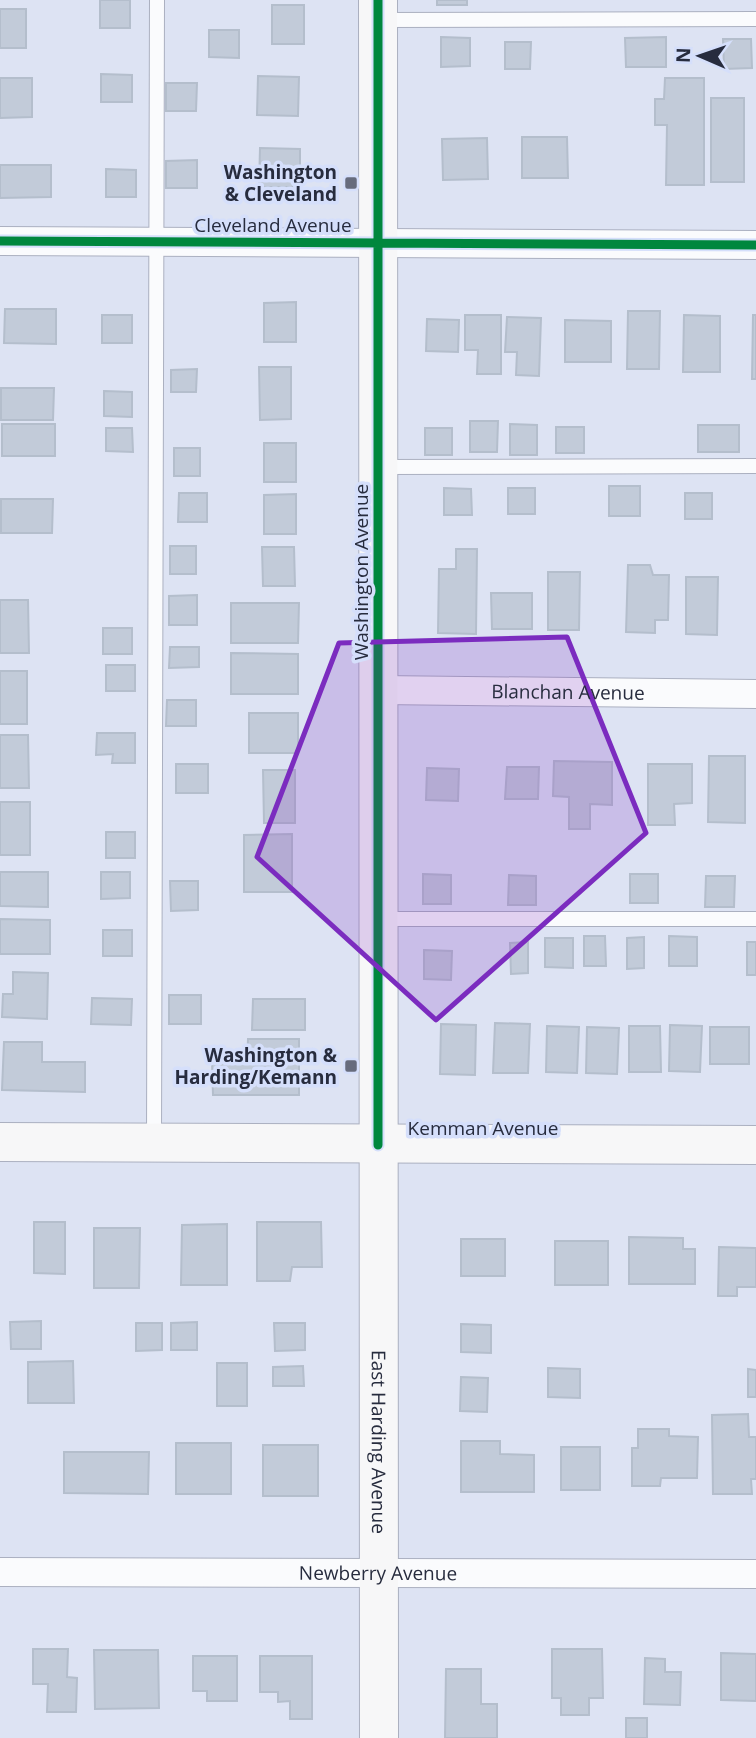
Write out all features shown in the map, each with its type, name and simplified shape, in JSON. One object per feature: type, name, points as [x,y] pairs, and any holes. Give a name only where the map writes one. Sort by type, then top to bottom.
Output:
[{"type":"street","name":"Washington Avenue","points":[[378,10],[378,1145]]},
{"type":"street","name":"Cleveland Avenue","points":[[0,242],[756,245]]},
{"type":"street","name":"Blanchan Avenue","points":[[379,690],[756,694]]},
{"type":"street","name":"Kemman Avenue","points":[[0,1142],[756,1145]]},
{"type":"street","name":"East Harding Avenue","points":[[378,1145],[379,1738]]},
{"type":"street","name":"Newberry Avenue","points":[[0,1572],[756,1574]]},
{"type":"lane","points":[[154,1143],[157,0]]},
{"type":"lane","points":[[378,10],[756,19]]},
{"type":"lane","points":[[379,467],[756,466]]},
{"type":"lane","points":[[379,919],[756,919]]},
{"type":"highlighted area","points":[[567,637],[646,833],[436,1020],[257,857],[339,643]]},
{"type":"building","points":[[100,0],[130,0],[130,28],[100,28]]},
{"type":"building","points":[[437,0],[467,0],[467,5],[437,5]]},
{"type":"building","points":[[272,5],[304,5],[304,44],[272,44]]},
{"type":"building","points":[[0,9],[26,9],[26,48],[0,48]]},
{"type":"building","points":[[209,30],[239,30],[239,58],[209,57]]},
{"type":"building","points":[[441,37],[470,38],[470,66],[441,67]]},
{"type":"building","points":[[666,37],[666,67],[626,67],[625,38]]},
{"type":"building","points":[[723,39],[751,39],[752,68],[724,69]]},
{"type":"building","points":[[505,42],[531,42],[530,69],[505,69]]},
{"type":"building","points":[[101,74],[132,75],[132,102],[101,102]]},
{"type":"building","points":[[258,76],[299,77],[298,116],[257,115]]},
{"type":"building","points":[[0,78],[32,78],[32,117],[0,118]]},
{"type":"building","points":[[665,78],[704,78],[704,185],[666,185],[667,125],[655,125],[655,99],[664,99]]},
{"type":"building","points":[[166,83],[197,83],[196,111],[166,111]]},
{"type":"building","points":[[711,98],[744,98],[744,182],[711,182]]},
{"type":"building","points":[[522,137],[567,137],[568,178],[522,178]]},
{"type":"building","points":[[487,138],[488,179],[443,180],[442,139]]},
{"type":"building","points":[[260,148],[300,149],[300,187],[259,187]]},
{"type":"building","points":[[197,160],[197,188],[166,188],[166,161]]},
{"type":"building","points":[[0,165],[51,165],[51,197],[0,198]]},
{"type":"building","points":[[106,169],[136,170],[136,197],[106,197]]},
{"type":"building","points":[[296,302],[296,342],[264,342],[264,303]]},
{"type":"building","points":[[5,309],[56,309],[56,344],[4,343]]},
{"type":"building","points":[[628,311],[660,311],[659,369],[627,369]]},
{"type":"building","points":[[102,315],[132,315],[132,343],[102,343]]},
{"type":"building","points":[[465,315],[501,315],[501,374],[477,374],[478,350],[465,350]]},
{"type":"building","points":[[684,315],[720,316],[720,372],[683,372]]},
{"type":"building","points":[[753,315],[756,315],[756,379],[752,379]]},
{"type":"building","points":[[507,317],[541,318],[539,376],[516,375],[517,352],[505,352]]},
{"type":"building","points":[[427,319],[459,320],[458,352],[426,351]]},
{"type":"building","points":[[565,320],[611,321],[611,362],[565,362]]},
{"type":"building","points":[[259,367],[291,367],[291,419],[260,420]]},
{"type":"building","points":[[197,369],[196,392],[171,392],[171,370]]},
{"type":"building","points":[[1,388],[54,388],[53,420],[1,420]]},
{"type":"building","points":[[104,391],[132,392],[132,417],[104,416]]},
{"type":"building","points":[[470,421],[498,421],[497,452],[470,452]]},
{"type":"building","points":[[2,424],[55,424],[55,456],[2,456]]},
{"type":"building","points":[[510,424],[537,425],[537,455],[510,455]]},
{"type":"building","points":[[698,425],[739,425],[739,452],[698,452]]},
{"type":"building","points":[[556,427],[584,427],[584,453],[556,453]]},
{"type":"building","points":[[106,428],[132,428],[133,452],[106,451]]},
{"type":"building","points":[[425,428],[452,428],[452,455],[425,455]]},
{"type":"building","points":[[264,443],[296,443],[296,482],[264,482]]},
{"type":"building","points":[[174,448],[200,448],[200,476],[174,476]]},
{"type":"building","points":[[609,486],[640,486],[640,516],[609,516]]},
{"type":"building","points":[[444,488],[471,489],[472,515],[444,515]]},
{"type":"building","points":[[508,488],[535,488],[535,514],[508,514]]},
{"type":"building","points":[[179,493],[207,493],[207,522],[178,522]]},
{"type":"building","points":[[685,493],[712,493],[712,519],[685,519]]},
{"type":"building","points":[[296,494],[296,534],[264,534],[264,495]]},
{"type":"building","points":[[1,499],[53,499],[52,533],[1,533]]},
{"type":"building","points":[[170,546],[196,546],[196,574],[170,574]]},
{"type":"building","points":[[262,547],[294,547],[295,586],[263,586]]},
{"type":"building","points":[[456,549],[477,549],[476,634],[438,633],[439,569],[456,569]]},
{"type":"building","points":[[628,565],[650,565],[653,575],[669,575],[668,620],[655,620],[655,633],[626,632]]},
{"type":"building","points":[[548,572],[580,572],[579,630],[548,630]]},
{"type":"building","points":[[686,577],[718,577],[717,635],[686,634]]},
{"type":"building","points":[[491,593],[532,593],[532,629],[492,629]]},
{"type":"building","points":[[197,595],[197,625],[169,625],[169,596]]},
{"type":"building","points":[[0,600],[28,600],[29,653],[0,653]]},
{"type":"building","points":[[231,603],[299,603],[298,643],[231,643]]},
{"type":"building","points":[[103,628],[132,628],[132,654],[103,654]]},
{"type":"building","points":[[170,647],[199,647],[199,667],[169,668]]},
{"type":"building","points":[[231,653],[298,654],[298,694],[231,694]]},
{"type":"building","points":[[106,665],[135,665],[135,691],[106,691]]},
{"type":"building","points":[[0,671],[27,671],[27,724],[0,724]]},
{"type":"building","points":[[167,700],[196,700],[196,726],[166,726]]},
{"type":"building","points":[[249,713],[298,713],[298,753],[249,753]]},
{"type":"building","points":[[97,733],[135,733],[135,763],[112,763],[113,754],[96,755]]},
{"type":"building","points":[[0,735],[28,735],[29,788],[0,788]]},
{"type":"building","points":[[709,756],[745,756],[745,823],[708,822]]},
{"type":"building","points":[[554,761],[612,762],[612,805],[590,804],[590,829],[569,829],[569,797],[553,796]]},
{"type":"building","points":[[176,764],[208,764],[208,793],[176,793]]},
{"type":"building","points":[[648,764],[692,764],[692,803],[674,804],[675,825],[648,825]]},
{"type":"building","points":[[507,767],[539,767],[538,799],[505,799]]},
{"type":"building","points":[[427,768],[459,769],[458,801],[426,800]]},
{"type":"building","points":[[263,770],[295,770],[295,823],[264,823]]},
{"type":"building","points":[[0,802],[30,802],[30,855],[0,855]]},
{"type":"building","points":[[106,832],[135,832],[135,858],[106,858]]},
{"type":"building","points":[[292,834],[292,892],[244,892],[244,835]]},
{"type":"building","points":[[0,872],[48,872],[48,907],[0,906]]},
{"type":"building","points":[[101,872],[130,872],[130,898],[101,899]]},
{"type":"building","points":[[423,874],[451,875],[451,904],[423,904]]},
{"type":"building","points":[[630,874],[658,874],[658,903],[630,903]]},
{"type":"building","points":[[509,875],[536,876],[536,905],[508,905]]},
{"type":"building","points":[[706,876],[735,876],[734,907],[705,907]]},
{"type":"building","points":[[170,881],[198,881],[198,910],[171,911]]},
{"type":"building","points":[[0,919],[50,920],[50,954],[0,954]]},
{"type":"building","points":[[103,930],[132,930],[132,956],[103,956]]},
{"type":"building","points":[[584,936],[605,936],[606,966],[584,966]]},
{"type":"building","points":[[669,936],[697,937],[697,966],[669,966]]},
{"type":"building","points":[[644,937],[644,968],[627,969],[627,938]]},
{"type":"building","points":[[545,938],[573,938],[573,968],[545,967]]},
{"type":"building","points":[[528,942],[528,973],[511,974],[510,943]]},
{"type":"building","points":[[747,942],[756,942],[756,975],[747,975]]},
{"type":"building","points":[[424,950],[452,951],[451,980],[424,979]]},
{"type":"building","points":[[13,972],[48,973],[47,1019],[2,1017],[3,994],[13,994]]},
{"type":"building","points":[[169,995],[201,995],[201,1024],[169,1024]]},
{"type":"building","points":[[92,998],[132,999],[131,1025],[91,1024]]},
{"type":"building","points":[[253,999],[305,999],[305,1030],[252,1030]]},
{"type":"building","points":[[495,1023],[530,1024],[528,1073],[493,1073]]},
{"type":"building","points":[[441,1024],[476,1025],[475,1075],[440,1074]]},
{"type":"building","points":[[670,1025],[702,1026],[700,1072],[669,1071]]},
{"type":"building","points":[[547,1026],[579,1027],[577,1073],[546,1072]]},
{"type":"building","points":[[629,1026],[660,1026],[661,1072],[629,1072]]},
{"type":"building","points":[[587,1027],[619,1028],[617,1074],[586,1073]]},
{"type":"building","points":[[710,1027],[749,1027],[749,1064],[710,1064]]},
{"type":"building","points":[[248,1039],[299,1039],[299,1095],[213,1095],[212,1062],[247,1063]]},
{"type":"building","points":[[4,1042],[42,1042],[42,1062],[85,1062],[85,1092],[2,1090]]},
{"type":"building","points":[[34,1222],[65,1222],[65,1274],[34,1273]]},
{"type":"building","points":[[257,1222],[321,1222],[322,1267],[292,1267],[290,1281],[257,1281]]},
{"type":"building","points":[[227,1224],[227,1285],[181,1285],[182,1225]]},
{"type":"building","points":[[94,1228],[140,1228],[139,1288],[94,1288]]},
{"type":"building","points":[[629,1237],[683,1238],[683,1249],[695,1249],[695,1284],[629,1284]]},
{"type":"building","points":[[461,1239],[505,1239],[505,1276],[461,1276]]},
{"type":"building","points":[[555,1241],[608,1241],[608,1285],[555,1285]]},
{"type":"building","points":[[719,1247],[756,1248],[756,1287],[737,1287],[737,1296],[718,1296]]},
{"type":"building","points":[[41,1321],[41,1349],[11,1349],[10,1322]]},
{"type":"building","points":[[197,1322],[197,1350],[171,1350],[171,1323]]},
{"type":"building","points":[[136,1323],[162,1323],[162,1350],[136,1351]]},
{"type":"building","points":[[274,1323],[305,1323],[305,1350],[275,1351]]},
{"type":"building","points":[[461,1324],[491,1325],[491,1353],[461,1352]]},
{"type":"building","points":[[73,1361],[74,1403],[28,1403],[28,1362]]},
{"type":"building","points":[[217,1363],[247,1363],[247,1406],[217,1406]]},
{"type":"building","points":[[303,1366],[304,1386],[273,1386],[273,1367]]},
{"type":"building","points":[[548,1368],[580,1369],[580,1398],[548,1397]]},
{"type":"building","points":[[748,1369],[756,1370],[756,1397],[748,1397]]},
{"type":"building","points":[[461,1377],[488,1378],[487,1412],[460,1411]]},
{"type":"building","points":[[748,1414],[749,1437],[756,1437],[756,1479],[751,1479],[752,1494],[713,1494],[712,1415]]},
{"type":"building","points":[[638,1429],[669,1429],[669,1436],[698,1437],[697,1478],[661,1478],[660,1486],[632,1486],[632,1448],[638,1448]]},
{"type":"building","points":[[461,1441],[500,1441],[500,1454],[534,1455],[534,1492],[461,1492]]},
{"type":"building","points":[[176,1443],[231,1443],[231,1494],[176,1494]]},
{"type":"building","points":[[263,1445],[318,1445],[318,1496],[263,1496]]},
{"type":"building","points":[[561,1447],[600,1447],[600,1490],[561,1490]]},
{"type":"building","points":[[64,1452],[149,1452],[148,1494],[64,1493]]},
{"type":"building","points":[[33,1649],[68,1649],[67,1677],[77,1678],[76,1712],[47,1712],[48,1684],[33,1684]]},
{"type":"building","points":[[552,1649],[602,1649],[603,1698],[589,1698],[589,1715],[561,1715],[561,1698],[552,1698]]},
{"type":"building","points":[[94,1650],[158,1650],[159,1708],[95,1709]]},
{"type":"building","points":[[721,1653],[756,1654],[756,1701],[721,1700]]},
{"type":"building","points":[[193,1656],[237,1656],[237,1701],[207,1701],[207,1691],[193,1691]]},
{"type":"building","points":[[260,1656],[312,1656],[312,1719],[290,1719],[290,1701],[278,1702],[278,1692],[260,1692]]},
{"type":"building","points":[[645,1658],[665,1659],[665,1672],[681,1672],[680,1705],[644,1704]]},
{"type":"building","points":[[446,1669],[481,1669],[481,1704],[497,1704],[497,1738],[445,1738]]},
{"type":"building","points":[[626,1718],[647,1718],[647,1738],[626,1738]]},
{"type":"cycle path","points":[[378,0],[378,1145]]},
{"type":"cycle path","points":[[0,241],[756,245]]},
{"type":"place","name":"Washington & Cleveland","points":[[351,183]]},
{"type":"place","name":"Washington & Harding/Kemann","points":[[351,1066]]}]
